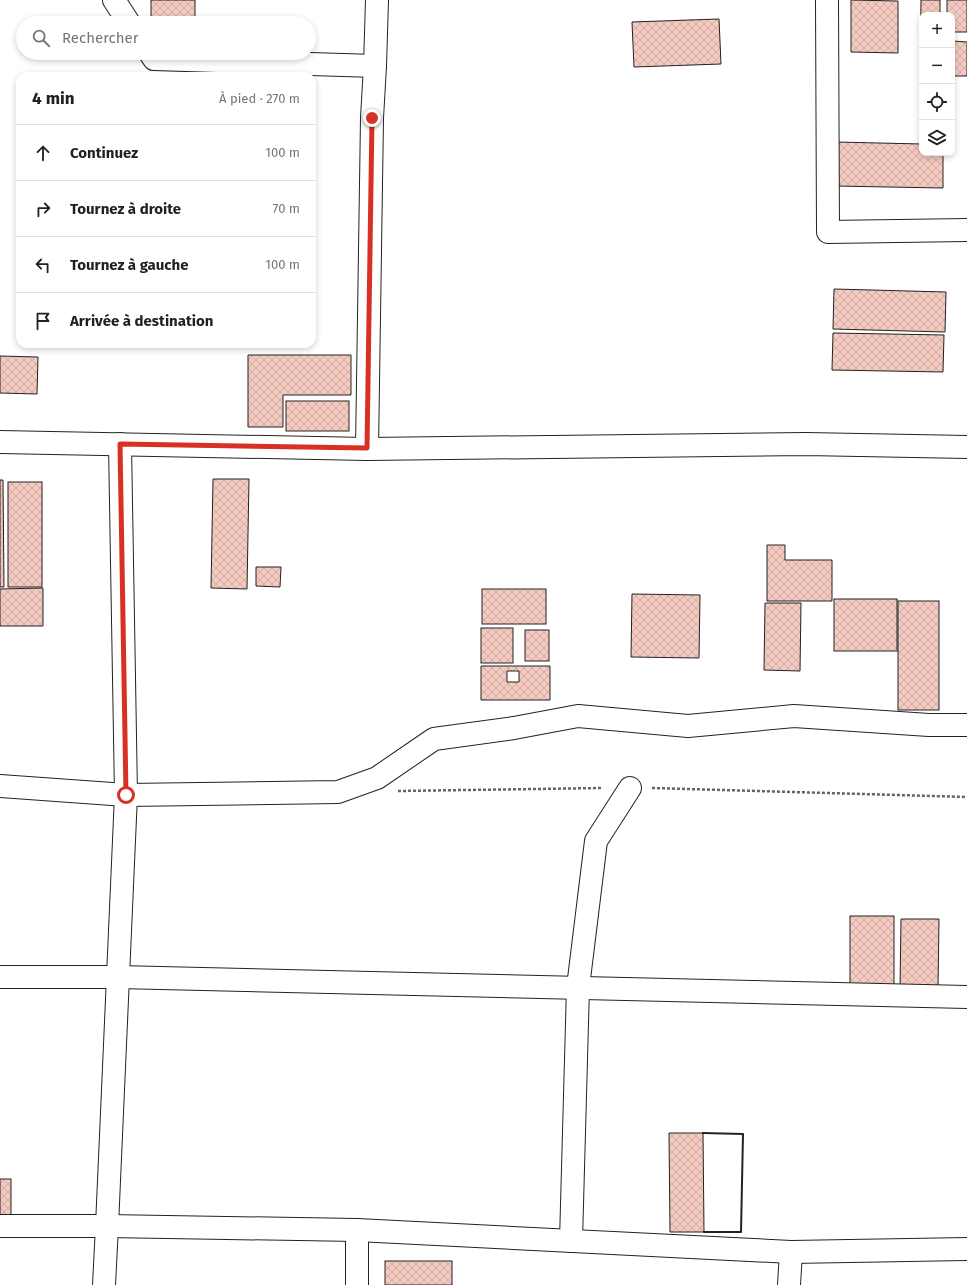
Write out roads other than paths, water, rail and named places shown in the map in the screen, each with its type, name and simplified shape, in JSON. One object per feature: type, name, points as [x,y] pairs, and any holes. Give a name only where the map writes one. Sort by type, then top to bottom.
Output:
[{"type":"street","points":[[114,0],[125,16]]},
{"type":"street","points":[[367,448],[372,118],[377,0]]},
{"type":"street","points":[[827,0],[828,232],[967,230]]},
{"type":"street","points":[[186,60],[375,66]]},
{"type":"street","points":[[0,442],[367,448],[806,444],[967,447]]},
{"type":"street","points":[[104,1285],[108,1226],[126,795],[120,444]]},
{"type":"street","points":[[0,786],[126,795],[338,792],[377,778],[434,739],[514,728],[578,716],[688,726],[794,716],[928,725],[967,725]]},
{"type":"street","points":[[571,1241],[578,987],[596,841],[630,788]]},
{"type":"street","points":[[0,977],[118,977],[967,997]]},
{"type":"street","points":[[0,1226],[108,1226],[357,1230],[791,1252],[967,1249]]},
{"type":"street","points":[[357,1230],[357,1285]]},
{"type":"street","points":[[789,1285],[791,1252]]}]
